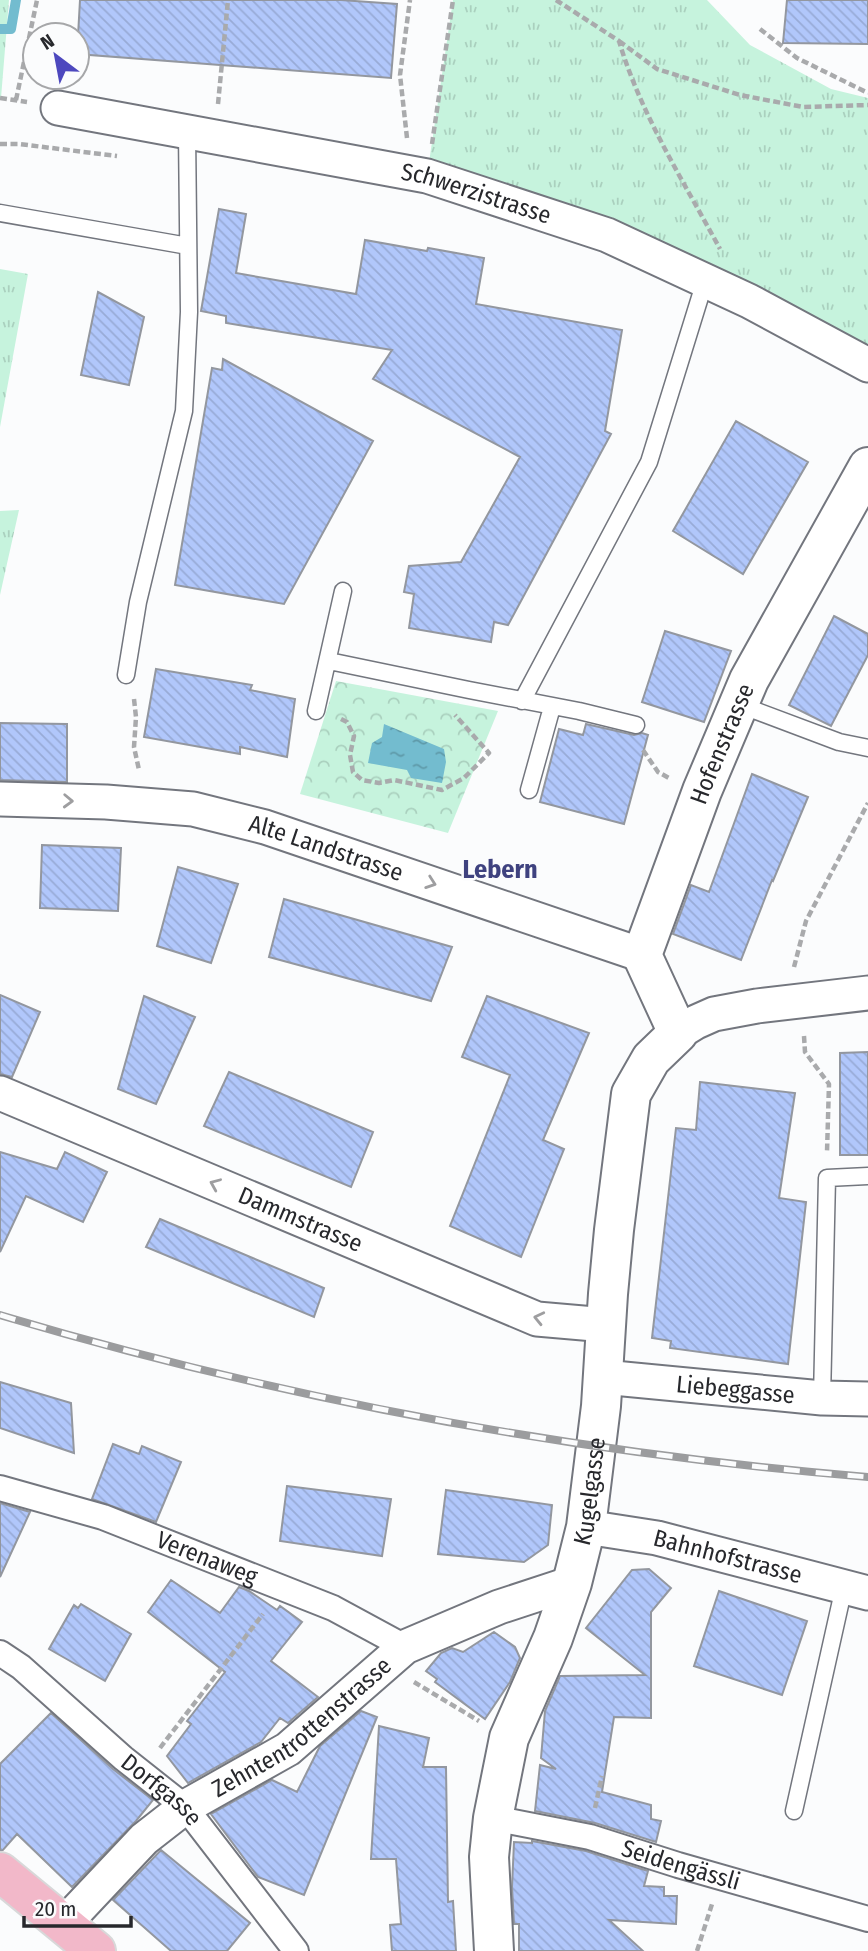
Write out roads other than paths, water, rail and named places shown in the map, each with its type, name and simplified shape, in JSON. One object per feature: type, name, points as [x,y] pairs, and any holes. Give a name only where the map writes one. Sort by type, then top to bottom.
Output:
[{"type":"main road","points":[[0,1872],[96,1951]]},
{"type":"street","name":"Schwerzistrasse","points":[[58,108],[418,174],[607,236],[748,301],[868,365]]},
{"type":"street","name":"Hofenstrasse","points":[[642,955],[702,791],[749,680],[868,467]]},
{"type":"street","name":"Alte Landstrasse","points":[[0,799],[193,809],[265,827],[642,955]]},
{"type":"street","points":[[642,955],[678,1033],[696,1022],[725,1012],[868,993]]},
{"type":"street","name":"Kugelgasse","points":[[494,1951],[489,1857],[509,1738],[554,1638],[586,1527],[601,1406],[614,1230],[631,1094],[650,1059],[678,1033]]},
{"type":"street","name":"Dammstrasse","points":[[0,1093],[537,1319],[606,1325]]},
{"type":"street","name":"Liebeggasse","points":[[603,1377],[822,1398],[868,1399]]},
{"type":"street","name":"Verenaweg","points":[[0,1488],[103,1517],[333,1608],[395,1656]]},
{"type":"street","name":"Bahnhofstrasse","points":[[586,1527],[657,1538],[856,1590]]},
{"type":"street","name":"Zehntentrottenstrasse","points":[[63,1925],[144,1839],[185,1807],[288,1749],[395,1656],[499,1607],[572,1583]]},
{"type":"street","name":"Dorfgasse","points":[[0,1653],[21,1667],[141,1773],[185,1807],[296,1951]]},
{"type":"street","name":"Seidengässli","points":[[494,1818],[590,1837],[868,1919]]},
{"type":"lane","points":[[126,675],[138,603],[184,411],[189,312],[188,246],[201,134]]},
{"type":"lane","points":[[0,213],[188,246]]},
{"type":"lane","points":[[522,701],[649,462],[705,281]]},
{"type":"lane","points":[[316,711],[344,591]]},
{"type":"lane","points":[[329,661],[636,725]]},
{"type":"lane","points":[[738,704],[839,742],[868,748]]},
{"type":"lane","points":[[529,790],[552,707]]},
{"type":"lane","points":[[822,1398],[827,1178],[868,1176]]},
{"type":"lane","points":[[794,1811],[856,1590]]},
{"type":"water","points":[[384,724],[444,749],[446,762],[442,783],[411,778],[407,770],[368,763],[372,743],[382,737]]},
{"type":"waterway","points":[[0,29],[11,29],[16,0]]},
{"type":"railway","points":[[0,1315],[213,1372],[430,1419],[648,1453],[868,1477]]},
{"type":"district","name":"Lebern","points":[[500,869]]}]
